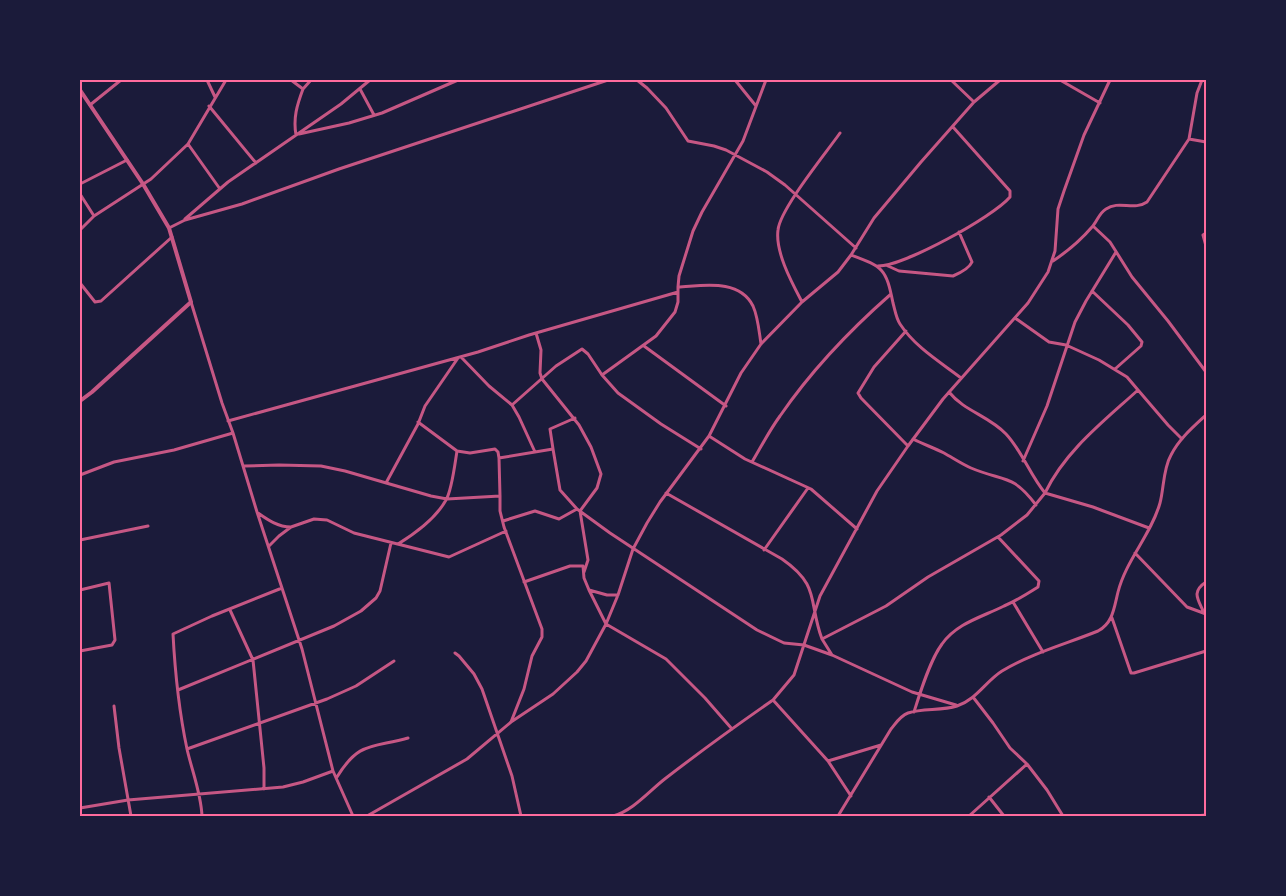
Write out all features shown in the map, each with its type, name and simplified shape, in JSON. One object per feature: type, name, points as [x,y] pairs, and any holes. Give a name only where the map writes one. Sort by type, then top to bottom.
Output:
[{"type":"street","points":[[90,105],[121,80]]},
{"type":"street","points":[[207,80],[215,97]]},
{"type":"street","points":[[80,230],[94,216],[143,184],[188,144],[226,80]]},
{"type":"street","points":[[292,80],[303,90]]},
{"type":"street","points":[[296,135],[294,124],[295,111],[303,90],[312,80]]},
{"type":"street","points":[[185,220],[220,189],[370,80]]},
{"type":"street","points":[[296,135],[349,123],[374,115],[458,80]]},
{"type":"street","points":[[169,228],[185,220],[242,204],[340,169],[608,80]]},
{"type":"street","points":[[637,80],[666,108],[688,141],[714,146],[767,172],[856,248]]},
{"type":"street","points":[[735,80],[756,107]]},
{"type":"street","points":[[602,375],[656,336],[675,312],[678,302],[678,287],[689,244],[702,212],[735,156],[766,80]]},
{"type":"street","points":[[951,80],[974,102]]},
{"type":"street","points":[[367,816],[467,759],[511,722],[553,694],[586,661],[606,624],[634,549],[647,523],[666,493],[701,449],[726,406],[741,373],[760,344],[802,302],[829,280],[851,255],[868,226],[884,206],[974,102],[1000,80]]},
{"type":"street","points":[[1060,80],[1100,103]]},
{"type":"street","points":[[613,816],[629,808],[649,791],[773,700],[794,675],[823,590],[877,491],[949,392],[1034,295],[1053,262],[1058,209],[1084,135],[1110,80]]},
{"type":"street","points":[[1053,262],[1074,247],[1106,208],[1115,205],[1138,206],[1147,202],[1188,139],[1197,93],[1202,80]]},
{"type":"street","points":[[360,89],[374,115]]},
{"type":"street","points":[[80,90],[143,184],[169,228],[228,421],[299,640],[317,703],[333,771],[353,816]]},
{"type":"street","points":[[209,106],[256,163]]},
{"type":"street","points":[[851,255],[878,266],[888,266],[916,255],[959,232],[1010,197],[1010,191],[953,127]]},
{"type":"street","points":[[802,302],[786,268],[779,244],[778,230],[781,218],[840,133]]},
{"type":"street","points":[[1188,139],[1206,142]]},
{"type":"street","points":[[188,144],[220,189]]},
{"type":"street","points":[[80,184],[127,160]]},
{"type":"street","points":[[80,194],[94,216]]},
{"type":"street","points":[[1093,226],[1110,242],[1132,277],[1206,372]]},
{"type":"street","points":[[888,266],[899,271],[953,276],[959,274],[971,265],[972,262],[959,232]]},
{"type":"street","points":[[1206,232],[1203,235],[1206,246]]},
{"type":"street","points":[[80,284],[96,302],[101,301],[172,237]]},
{"type":"street","points":[[1023,461],[1047,406],[1066,344],[1080,312],[1116,252]]},
{"type":"street","points":[[878,266],[888,280],[897,317],[906,331],[927,352],[961,378]]},
{"type":"street","points":[[678,287],[728,286],[742,294],[753,306],[758,324],[760,344]]},
{"type":"street","points":[[1092,291],[1128,325],[1142,342],[1141,346],[1115,369]]},
{"type":"street","points":[[228,421],[459,357],[678,292]]},
{"type":"street","points":[[752,462],[780,415],[812,375],[855,327],[891,294]]},
{"type":"street","points":[[80,401],[191,302]]},
{"type":"street","points":[[1015,318],[1049,342],[1066,344],[1127,377],[1182,439]]},
{"type":"street","points":[[906,331],[874,367],[858,393],[908,446]]},
{"type":"street","points":[[503,521],[535,511],[559,519],[578,510],[597,488],[601,474],[591,447],[575,418],[542,379],[540,367],[541,350],[536,333]]},
{"type":"street","points":[[644,346],[726,406]]},
{"type":"street","points":[[512,405],[567,358],[582,349],[588,354],[602,375],[626,400],[701,449]]},
{"type":"street","points":[[459,357],[512,405],[535,452]]},
{"type":"street","points":[[386,483],[425,406],[459,357]]},
{"type":"street","points":[[822,638],[886,606],[928,577],[998,537],[1027,515],[1045,493],[1065,459],[1138,390]]},
{"type":"street","points":[[949,392],[959,404],[987,419],[1006,434],[1045,493],[1093,507],[1150,528]]},
{"type":"street","points":[[838,816],[881,745],[899,719],[907,713],[959,706],[973,697],[1001,672],[1027,658],[1104,628],[1111,618],[1120,584],[1150,528],[1160,502],[1170,456],[1182,439],[1206,415]]},
{"type":"street","points":[[575,418],[550,430],[560,490],[578,510],[757,630],[784,643],[804,645],[832,655],[919,694],[959,706]]},
{"type":"street","points":[[418,422],[457,451],[470,453],[494,449],[498,452],[500,458],[500,511],[542,629],[542,637],[532,656],[524,689],[511,722]]},
{"type":"street","points":[[80,475],[114,462],[174,450],[233,432]]},
{"type":"street","points":[[709,436],[752,462],[817,493],[857,529]]},
{"type":"street","points":[[913,439],[944,453],[972,469],[1016,483],[1036,505]]},
{"type":"street","points":[[500,458],[554,449]]},
{"type":"street","points":[[398,544],[424,525],[447,499],[457,451]]},
{"type":"street","points":[[244,466],[321,466],[447,499],[500,496]]},
{"type":"street","points":[[764,550],[808,488]]},
{"type":"street","points":[[666,493],[789,564],[802,575],[809,588],[815,609],[816,623],[832,655]]},
{"type":"street","points":[[578,510],[588,560],[584,572]]},
{"type":"street","points":[[257,512],[270,521],[282,526],[291,527]]},
{"type":"street","points":[[269,546],[291,527],[309,520],[321,519],[328,520],[347,531],[449,557],[506,531]]},
{"type":"street","points":[[80,540],[148,526]]},
{"type":"street","points":[[914,712],[919,694],[937,653],[941,645],[953,632],[966,623],[1038,588],[1040,584],[998,537]]},
{"type":"street","points":[[178,690],[347,620],[376,598],[391,543]]},
{"type":"street","points":[[1136,553],[1187,607],[1205,614]]},
{"type":"street","points":[[524,582],[570,566],[583,566],[584,578],[606,624],[666,659],[705,698],[732,729]]},
{"type":"street","points":[[1205,614],[1197,597],[1197,592],[1198,588],[1206,582]]},
{"type":"street","points":[[80,590],[109,583],[115,640],[112,645],[80,651]]},
{"type":"street","points":[[202,816],[200,794],[187,749],[178,690],[173,634],[282,588]]},
{"type":"street","points":[[589,590],[607,596],[618,595]]},
{"type":"street","points":[[1012,602],[1043,652]]},
{"type":"street","points":[[229,610],[253,660],[264,768],[264,789]]},
{"type":"street","points":[[1111,618],[1131,673],[1134,674],[1206,651]]},
{"type":"street","points":[[455,654],[459,656],[478,680],[488,704],[496,734],[512,776],[521,816]]},
{"type":"street","points":[[187,749],[317,703],[356,686],[394,661]]},
{"type":"street","points":[[973,697],[1010,748],[1027,764],[1047,790],[1063,816]]},
{"type":"street","points":[[773,700],[828,761],[851,796]]},
{"type":"street","points":[[114,706],[131,816]]},
{"type":"street","points":[[336,777],[347,761],[360,751],[383,743],[408,738]]},
{"type":"street","points":[[828,761],[881,745]]},
{"type":"street","points":[[969,816],[1027,764]]},
{"type":"street","points":[[80,808],[128,800],[264,789],[303,782],[333,771]]},
{"type":"street","points":[[989,797],[1004,816]]},
{"type":"street","points":[[1195,816],[1206,815]]}]
